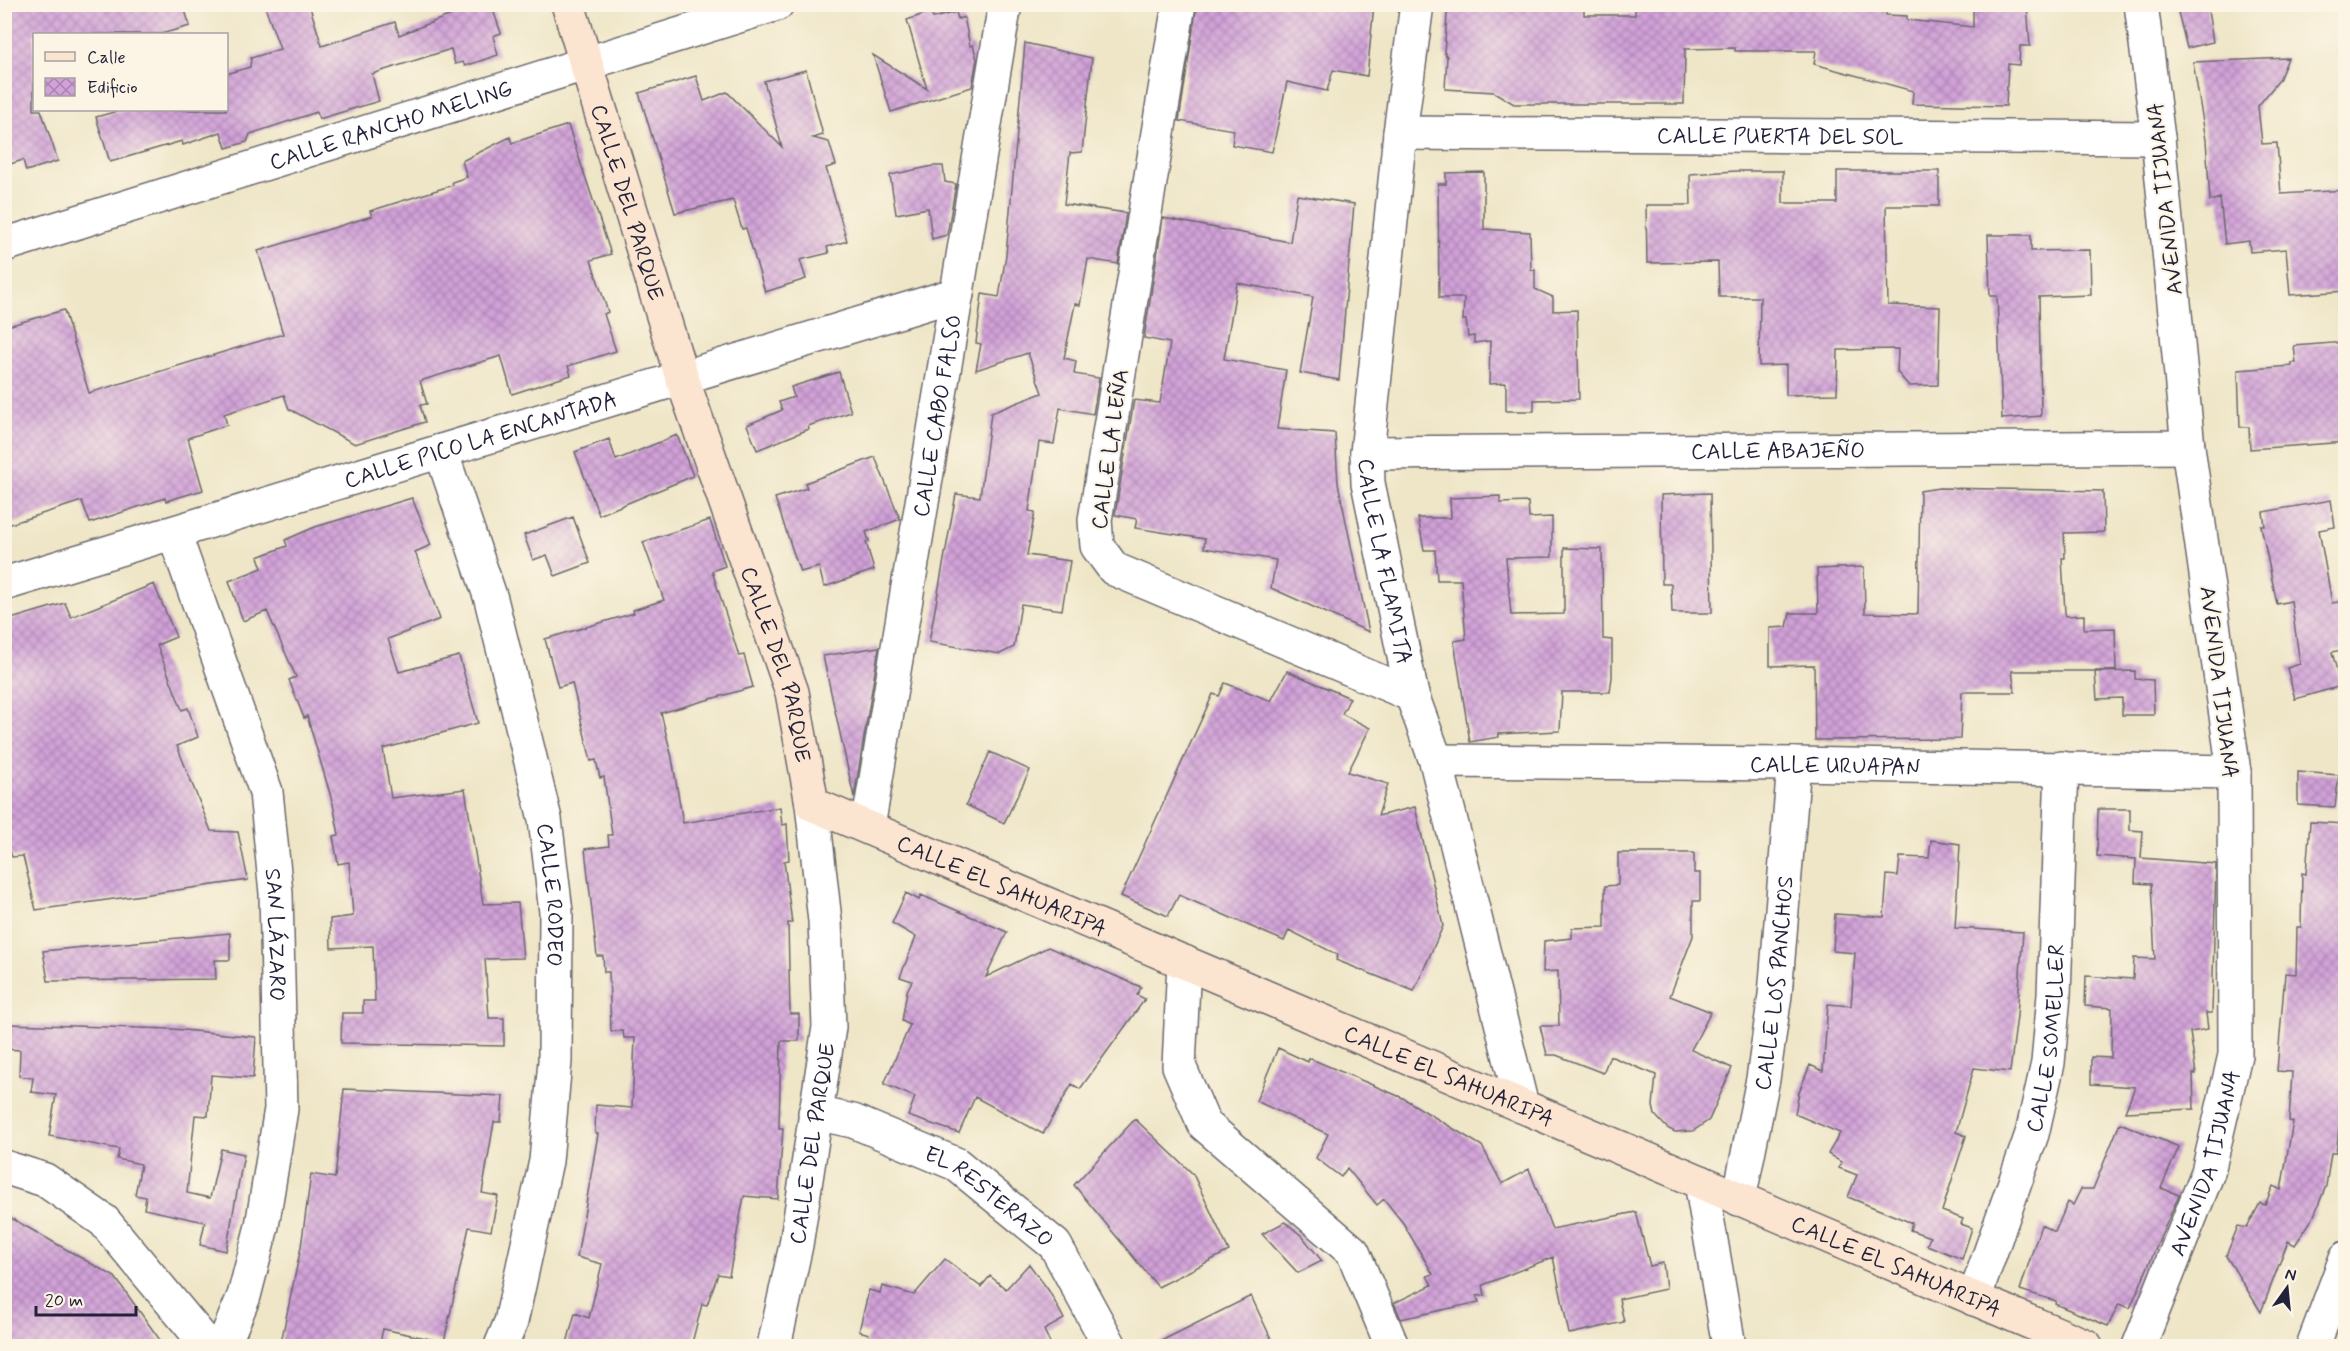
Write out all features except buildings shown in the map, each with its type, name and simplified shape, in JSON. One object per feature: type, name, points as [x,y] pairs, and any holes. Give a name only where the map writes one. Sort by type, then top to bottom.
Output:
[{"type":"street","name":"CALLE DEL PARQUE","points":[[568,4],[682,378],[792,692],[812,804],[825,921],[829,1028],[795,1245],[774,1347]]},
{"type":"street","name":"CALLE RANCHO MELING","points":[[4,245],[777,4]]},
{"type":"street","name":"CALLE CABO FALSO","points":[[868,827],[1005,4]]},
{"type":"street","name":"CALLE LA LEÑA","points":[[1179,4],[1095,520],[1097,546],[1114,570],[1412,695]]},
{"type":"street","name":"CALLE LA FLAMITA","points":[[1417,4],[1400,132],[1367,453],[1368,483],[1412,695],[1436,761],[1522,1106]]},
{"type":"street","name":"AVENIDA TIJUANA","points":[[2139,1347],[2208,1172],[2235,1055],[2234,772],[2188,447],[2158,138],[2141,4]]},
{"type":"street","name":"CALLE PUERTA DEL SOL","points":[[1400,132],[2158,138]]},
{"type":"street","name":"CALLE PICO LA ENCANTADA","points":[[4,584],[957,294]]},
{"type":"street","name":"CALLE ABAJEÑO","points":[[1367,453],[2188,447]]},
{"type":"street","name":"CALLE RODEO","points":[[441,452],[491,599],[545,819],[556,912],[555,1061],[546,1161],[511,1322],[501,1347]]},
{"type":"street","name":"SAN LÁZARO","points":[[174,533],[266,792],[276,893],[281,1109],[257,1246],[244,1296],[223,1347]]},
{"type":"street","name":"CALLE URUAPAN","points":[[1436,761],[1794,764],[2234,772]]},
{"type":"street","name":"CALLE LOS PANCHOS","points":[[1739,1199],[1763,1079],[1775,995],[1794,764]]},
{"type":"street","name":"CALLE SOMELLER","points":[[1974,1299],[2032,1134],[2048,1063],[2054,995],[2062,768]]},
{"type":"street","name":"CALLE EL SAHUARIPA","points":[[812,804],[2086,1347]]},
{"type":"street","points":[[1184,962],[1179,1066],[1204,1124],[1353,1252],[1392,1347]]},
{"type":"street","name":"EL RESTERAZO","points":[[815,1113],[853,1121],[956,1164],[1055,1245],[1110,1347]]},
{"type":"street","points":[[4,1167],[45,1180],[104,1221],[208,1347]]},
{"type":"street","points":[[1701,1182],[1729,1347]]},
{"type":"street","points":[[2313,1347],[2346,1258]]}]
